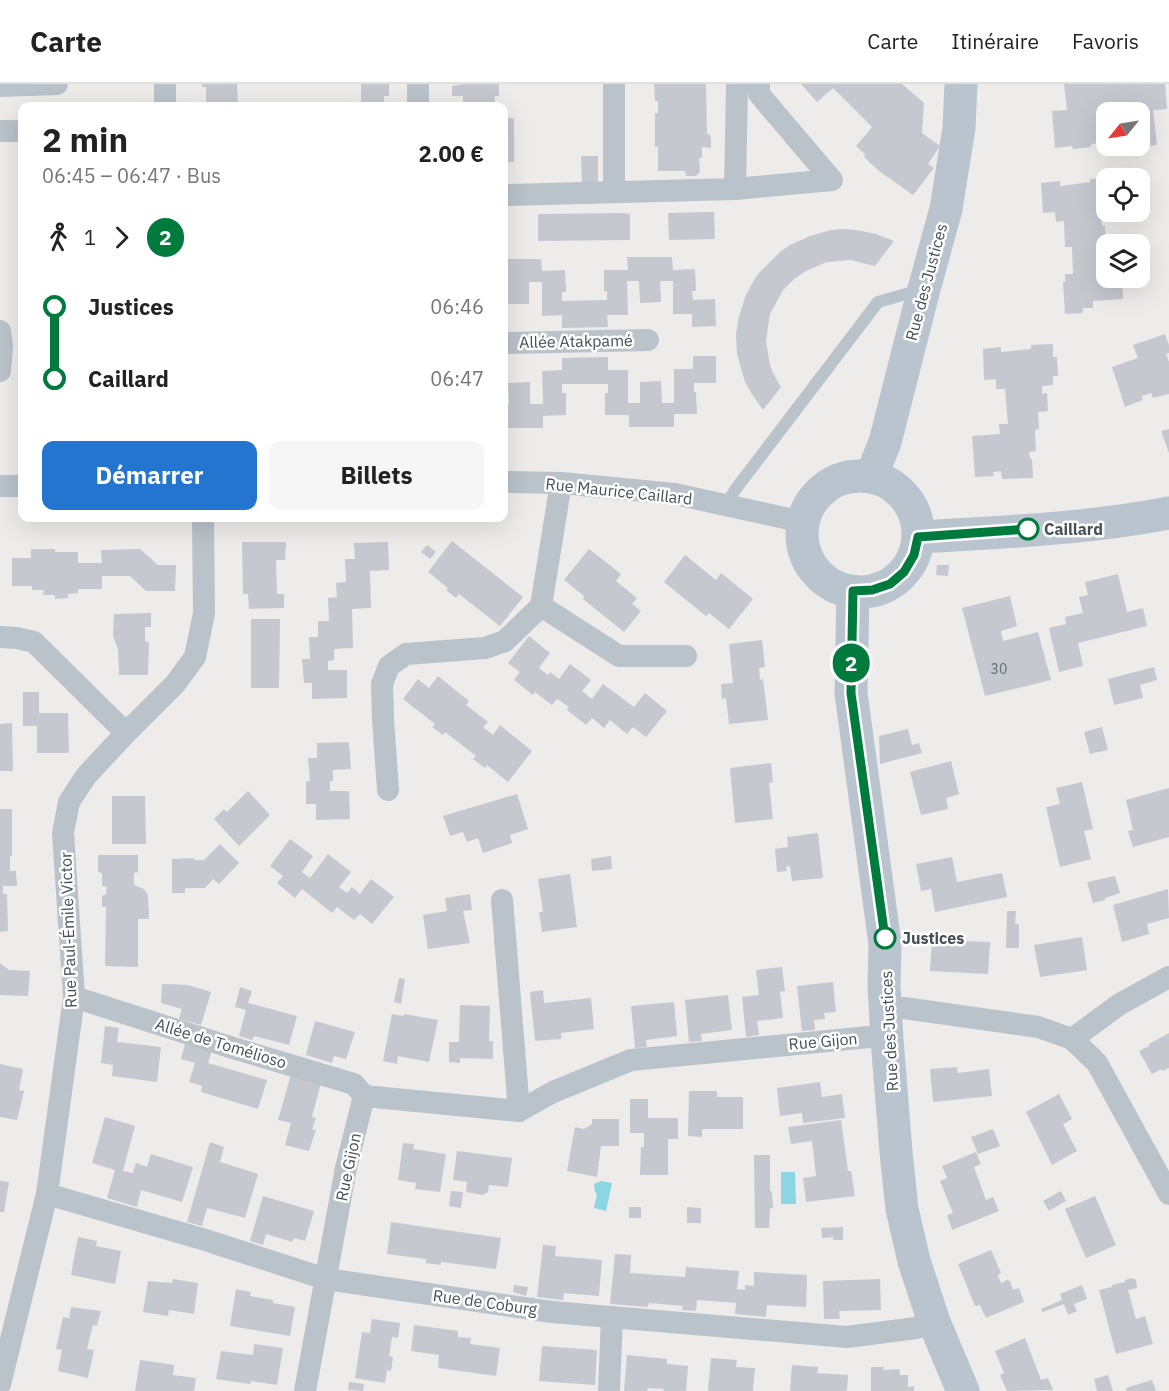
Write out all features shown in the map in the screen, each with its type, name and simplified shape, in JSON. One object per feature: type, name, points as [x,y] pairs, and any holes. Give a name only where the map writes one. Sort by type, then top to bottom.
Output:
[{"type":"street","points":[[0,86],[57,84]]},
{"type":"street","points":[[165,84],[165,102]]},
{"type":"street","points":[[418,84],[418,102]]},
{"type":"street","points":[[614,84],[614,191]]},
{"type":"street","points":[[735,189],[737,84]]},
{"type":"street","points":[[508,195],[735,189],[832,180],[759,94],[759,84]]},
{"type":"street","name":"Rue des Justices","points":[[871,477],[885,442],[946,209],[959,128],[961,84]]},
{"type":"street","points":[[0,131],[18,131]]},
{"type":"street","name":"Allée Atakpamé","points":[[508,343],[648,340]]},
{"type":"street","points":[[0,371],[8,341]]},
{"type":"street","points":[[854,476],[871,477],[887,482],[900,492],[910,505],[916,520],[918,537],[914,555],[904,572],[890,584],[872,590],[853,591],[834,586],[819,575],[808,559],[802,541],[803,522],[810,505],[821,490],[836,481],[854,476]]},
{"type":"street","name":"Rue Maurice Caillard","points":[[508,482],[561,483],[675,494],[803,522]]},
{"type":"street","points":[[388,790],[382,684],[389,666],[406,654],[485,648],[505,641],[541,606],[561,483]]},
{"type":"street","points":[[0,486],[18,486]]},
{"type":"street","points":[[918,537],[1123,521],[1169,513]]},
{"type":"street","name":"Rue Paul-Émile Victor","points":[[0,1384],[47,1194],[74,997],[63,833],[69,802],[86,776],[176,684],[195,657],[204,613],[203,522]]},
{"type":"street","name":"Rue des Justices","points":[[853,591],[851,693],[885,944],[884,986],[887,1039],[902,1209],[914,1261],[934,1322],[963,1391]]},
{"type":"street","points":[[541,606],[619,656],[686,656]]},
{"type":"street","points":[[0,637],[34,642],[126,733]]},
{"type":"street","points":[[364,1096],[519,1111],[502,900]]},
{"type":"street","points":[[1072,1039],[1120,1004],[1169,977]]},
{"type":"street","name":"Allée de Tomélioso","points":[[74,997],[354,1084],[364,1096]]},
{"type":"street","points":[[886,1006],[1038,1027],[1072,1039],[1097,1063],[1169,1194]]},
{"type":"street","name":"Rue Gijon","points":[[519,1111],[553,1092],[631,1060],[869,1037],[887,1039]]},
{"type":"street","name":"Rue Gijon","points":[[305,1391],[346,1168],[364,1096]]},
{"type":"street","name":"Rue de Coburg","points":[[47,1194],[202,1239],[326,1279],[552,1312],[847,1336],[916,1328],[934,1322]]},
{"type":"street","points":[[609,1391],[612,1317]]},
{"type":"street","points":[[0,1389],[6,1391]]},
{"type":"lane","points":[[726,505],[878,302],[924,289]]},
{"type":"water","points":[[781,1172],[795,1172],[796,1204],[781,1204]]},
{"type":"water","points":[[601,1181],[612,1183],[606,1211],[594,1208],[597,1194],[594,1184]]},
{"type":"building","points":[[202,84],[237,84],[238,102],[206,102],[206,87],[202,87]]},
{"type":"building","points":[[361,84],[389,84],[389,96],[384,96],[384,102],[361,102]]},
{"type":"building","points":[[499,84],[499,96],[495,96],[495,102],[463,102],[463,96],[452,96],[452,86]]},
{"type":"building","points":[[654,84],[706,84],[707,134],[711,138],[711,148],[702,147],[702,158],[699,158],[700,172],[696,176],[686,176],[685,171],[658,171],[655,113],[658,113],[658,101],[655,101]]},
{"type":"building","points":[[801,84],[902,84],[924,103],[922,133],[940,146],[928,164],[934,168],[913,195],[879,171],[864,157],[865,154],[856,146],[872,127],[833,88],[817,102]]},
{"type":"building","points":[[1064,84],[1165,84],[1167,109],[1153,110],[1157,145],[1150,146],[1150,102],[1096,102],[1096,144],[1091,144],[1091,147],[1073,149],[1072,146],[1055,148],[1052,111],[1067,110]]},
{"type":"building","points":[[508,118],[514,118],[514,162],[508,162]]},
{"type":"building","points":[[581,156],[598,156],[598,184],[582,184]]},
{"type":"building","points":[[1096,178],[1096,222],[1101,222],[1102,226],[1105,226],[1106,234],[1096,234],[1096,288],[1122,288],[1123,299],[1093,301],[1093,308],[1083,308],[1083,313],[1065,314],[1063,282],[1065,282],[1065,274],[1073,274],[1072,247],[1065,247],[1064,221],[1056,222],[1055,212],[1043,213],[1041,183],[1060,181],[1060,186],[1090,182],[1090,179]]},
{"type":"building","points":[[714,212],[715,239],[669,240],[668,213]]},
{"type":"building","points":[[538,214],[630,214],[630,240],[538,241]]},
{"type":"building","points":[[842,229],[876,234],[894,241],[875,266],[851,260],[827,262],[806,271],[783,290],[770,314],[766,341],[770,365],[781,387],[763,410],[745,382],[737,354],[736,334],[745,297],[760,272],[781,251],[810,236]]},
{"type":"building","points":[[627,257],[672,257],[673,270],[695,269],[696,291],[692,291],[693,300],[715,299],[716,326],[692,327],[692,314],[673,314],[673,281],[660,281],[661,302],[640,303],[639,281],[627,281],[628,315],[607,315],[608,327],[562,328],[562,315],[542,316],[542,282],[529,282],[529,304],[508,304],[508,259],[541,259],[542,271],[565,270],[566,292],[562,292],[562,301],[607,300],[607,291],[604,291],[604,270],[628,270]]},
{"type":"building","points":[[1165,334],[1169,345],[1169,353],[1166,354],[1169,362],[1169,394],[1153,398],[1151,393],[1142,396],[1143,400],[1125,407],[1112,367],[1138,358],[1133,345]]},
{"type":"building","points":[[1053,344],[1053,357],[1057,357],[1058,376],[1053,376],[1053,385],[1042,386],[1042,394],[1047,393],[1048,411],[1038,412],[1039,429],[1035,430],[1036,451],[1029,452],[1030,459],[1032,458],[1033,478],[1002,479],[1001,471],[993,472],[994,476],[975,477],[972,436],[1000,434],[999,424],[1008,424],[1005,389],[996,389],[996,379],[984,380],[983,349],[1001,347],[1001,352],[1031,349],[1031,345]]},
{"type":"building","points":[[693,356],[716,356],[716,383],[694,383],[697,414],[674,414],[674,427],[629,427],[629,415],[605,415],[605,393],[608,393],[608,384],[562,384],[562,393],[566,393],[566,415],[543,416],[543,428],[508,428],[508,383],[530,382],[530,404],[543,404],[542,371],[562,370],[562,358],[608,357],[608,370],[628,370],[628,403],[640,403],[640,382],[661,381],[662,403],[674,403],[674,369],[693,369]]},
{"type":"building","points":[[1169,429],[1169,453],[1161,431]]},
{"type":"building","points":[[452,541],[523,597],[500,626],[459,594],[456,598],[446,590],[448,588],[428,572]]},
{"type":"building","points":[[242,542],[286,542],[285,560],[276,560],[277,594],[284,594],[284,608],[249,609],[248,594],[243,594]]},
{"type":"building","points":[[388,542],[389,570],[370,571],[371,608],[352,609],[353,648],[334,649],[334,660],[328,661],[328,670],[347,670],[347,698],[312,699],[312,683],[304,683],[302,659],[310,659],[309,637],[318,637],[318,621],[329,621],[328,598],[337,597],[336,583],[346,582],[345,559],[355,559],[354,543]]},
{"type":"building","points":[[427,545],[436,552],[430,559],[421,552]]},
{"type":"building","points":[[31,549],[78,552],[78,563],[102,563],[101,550],[140,549],[158,565],[176,565],[175,591],[146,591],[130,576],[102,576],[102,589],[78,589],[78,593],[68,594],[68,598],[55,599],[55,595],[43,595],[44,590],[32,590],[32,586],[12,586],[12,558],[31,558]]},
{"type":"building","points":[[589,549],[621,574],[616,581],[637,598],[632,604],[641,611],[624,632],[583,599],[584,596],[564,580]]},
{"type":"building","points":[[685,555],[716,580],[721,573],[753,599],[729,629],[709,613],[706,616],[664,582]]},
{"type":"building","points":[[937,565],[949,565],[948,576],[936,575]]},
{"type":"building","points":[[1118,574],[1127,612],[1143,608],[1147,626],[1078,643],[1083,666],[1059,672],[1049,628],[1066,624],[1065,617],[1083,613],[1079,597],[1088,595],[1085,582]]},
{"type":"building","points":[[1010,596],[1017,626],[1001,631],[1003,641],[1038,632],[1051,680],[985,696],[962,608]]},
{"type":"building","points":[[151,613],[151,627],[145,627],[145,641],[149,642],[148,675],[119,675],[118,650],[113,635],[114,614]]},
{"type":"building","points":[[251,619],[280,619],[279,688],[251,688]]},
{"type":"building","points":[[529,636],[550,653],[539,668],[559,679],[570,664],[591,680],[582,691],[592,699],[603,684],[634,707],[645,693],[667,711],[646,737],[633,727],[627,734],[610,720],[604,728],[592,718],[586,725],[567,710],[569,707],[557,699],[552,705],[535,692],[533,695],[514,680],[520,672],[508,663]]},
{"type":"building","points":[[762,640],[765,667],[759,668],[760,680],[763,679],[768,720],[729,724],[726,698],[722,699],[721,684],[733,683],[729,644]]},
{"type":"building","points":[[1154,667],[1157,680],[1140,685],[1143,698],[1114,705],[1108,679]]},
{"type":"building","points":[[438,676],[469,701],[466,705],[488,722],[483,727],[493,735],[500,725],[532,751],[508,782],[487,765],[485,768],[473,759],[476,756],[445,732],[443,735],[432,727],[435,724],[403,699],[418,679],[429,688]]},
{"type":"building","points":[[23,692],[39,692],[39,713],[68,713],[69,753],[37,753],[37,726],[23,726]]},
{"type":"building","points":[[12,723],[13,771],[0,771],[0,724]]},
{"type":"building","points":[[1102,727],[1108,750],[1090,754],[1084,732]]},
{"type":"building","points":[[908,729],[912,745],[919,743],[922,753],[880,764],[879,736]]},
{"type":"building","points":[[349,742],[351,769],[333,770],[330,791],[349,791],[350,819],[316,820],[316,804],[306,804],[306,781],[310,781],[308,758],[317,758],[317,743]]},
{"type":"building","points":[[951,761],[959,794],[946,798],[948,809],[921,815],[910,772]]},
{"type":"building","points":[[771,763],[773,782],[769,783],[773,819],[735,823],[730,768]]},
{"type":"building","points":[[1082,782],[1093,829],[1084,831],[1091,859],[1060,867],[1046,807],[1060,804],[1056,788]]},
{"type":"building","points":[[1169,788],[1169,837],[1133,847],[1128,831],[1133,830],[1126,800]]},
{"type":"building","points":[[248,791],[270,815],[239,846],[214,819],[224,809],[227,812]]},
{"type":"building","points":[[517,794],[528,829],[510,835],[512,843],[483,853],[478,838],[467,842],[463,832],[450,836],[443,816]]},
{"type":"building","points":[[112,796],[145,796],[146,844],[112,844]]},
{"type":"building","points":[[0,809],[12,809],[10,871],[16,871],[17,886],[3,886],[3,894],[7,894],[8,931],[0,932]]},
{"type":"building","points":[[818,833],[823,878],[792,881],[790,866],[786,867],[787,871],[777,872],[775,849],[788,847],[787,837]]},
{"type":"building","points":[[290,839],[313,856],[302,872],[310,878],[328,854],[351,872],[339,887],[347,893],[352,887],[360,894],[371,879],[394,897],[372,924],[360,914],[354,920],[337,907],[332,913],[302,889],[295,898],[277,883],[283,876],[270,866]]},
{"type":"building","points":[[220,844],[239,863],[219,884],[213,879],[205,888],[185,888],[185,893],[172,893],[172,859],[204,860]]},
{"type":"building","points":[[98,855],[138,855],[138,872],[134,873],[134,885],[144,889],[148,895],[149,919],[138,919],[138,967],[105,966],[106,907],[102,907],[102,896],[106,894],[107,887],[102,886],[102,873],[98,872]]},
{"type":"building","points":[[611,856],[612,869],[592,871],[591,859]]},
{"type":"building","points":[[952,857],[957,882],[1002,873],[1007,897],[935,912],[931,889],[921,891],[916,864]]},
{"type":"building","points":[[570,874],[577,927],[542,932],[539,912],[543,912],[538,879]]},
{"type":"building","points":[[1115,876],[1120,893],[1093,903],[1087,882]]},
{"type":"building","points":[[1168,889],[1169,918],[1147,924],[1149,934],[1122,942],[1113,905]]},
{"type":"building","points":[[470,894],[472,910],[463,911],[470,943],[428,949],[423,915],[447,911],[445,898]]},
{"type":"building","points":[[1007,911],[1016,911],[1015,924],[1019,924],[1019,948],[1006,948]]},
{"type":"building","points":[[1082,937],[1087,970],[1040,977],[1034,945]]},
{"type":"building","points":[[932,940],[990,942],[988,974],[930,971]]},
{"type":"building","points":[[0,963],[9,970],[30,971],[28,996],[0,995]]},
{"type":"building","points":[[782,967],[785,991],[780,992],[783,1018],[757,1021],[759,1035],[746,1037],[742,997],[759,995],[756,970]]},
{"type":"building","points":[[399,978],[405,979],[401,1004],[394,1002]]},
{"type":"building","points":[[833,982],[836,1012],[824,1013],[825,1019],[814,1020],[815,1030],[802,1031],[797,986]]},
{"type":"building","points":[[162,984],[188,985],[211,992],[201,1025],[179,1019],[182,1009],[161,1003]]},
{"type":"building","points":[[240,987],[252,991],[248,1003],[297,1016],[289,1045],[254,1036],[252,1040],[239,1036],[246,1010],[235,1007]]},
{"type":"building","points":[[543,990],[544,1003],[591,998],[594,1029],[561,1033],[561,1039],[535,1041],[530,992]]},
{"type":"building","points":[[728,995],[732,1030],[701,1034],[702,1041],[689,1042],[685,1000]]},
{"type":"building","points":[[674,1002],[677,1036],[646,1040],[647,1047],[635,1048],[631,1006]]},
{"type":"building","points":[[460,1005],[490,1006],[489,1041],[493,1041],[493,1059],[460,1058],[460,1063],[449,1062],[449,1042],[459,1042]]},
{"type":"building","points":[[392,1014],[438,1020],[429,1062],[398,1056],[397,1064],[383,1061]]},
{"type":"building","points":[[315,1021],[355,1032],[346,1059],[334,1056],[332,1063],[306,1055]]},
{"type":"building","points":[[105,1026],[119,1028],[117,1042],[161,1047],[157,1082],[112,1076],[113,1065],[101,1063]]},
{"type":"building","points":[[1169,1033],[1169,1068],[1152,1074],[1139,1051]]},
{"type":"building","points":[[185,1044],[212,1051],[208,1063],[267,1080],[258,1109],[201,1092],[202,1086],[189,1082],[195,1063],[181,1059]]},
{"type":"building","points":[[0,1064],[23,1069],[19,1090],[24,1091],[17,1120],[0,1117]]},
{"type":"building","points":[[957,1067],[958,1073],[989,1069],[992,1096],[933,1102],[930,1069]]},
{"type":"building","points":[[291,1074],[321,1083],[312,1117],[316,1118],[312,1129],[316,1130],[309,1151],[285,1145],[291,1123],[278,1120]]},
{"type":"building","points":[[820,1082],[822,1097],[842,1094],[845,1118],[803,1123],[802,1113],[780,1116],[777,1088]]},
{"type":"building","points":[[689,1091],[717,1091],[717,1097],[743,1097],[743,1129],[702,1129],[702,1137],[688,1136]]},
{"type":"building","points":[[1059,1094],[1072,1119],[1063,1124],[1077,1151],[1052,1165],[1026,1112]]},
{"type":"building","points":[[630,1099],[648,1099],[648,1118],[678,1118],[678,1139],[668,1139],[668,1175],[640,1175],[644,1133],[630,1133]]},
{"type":"building","points":[[105,1117],[135,1126],[123,1171],[133,1173],[136,1163],[147,1167],[151,1154],[193,1167],[182,1202],[141,1190],[137,1207],[107,1198],[115,1170],[92,1163]]},
{"type":"building","points":[[592,1119],[619,1119],[619,1146],[601,1146],[597,1177],[567,1171],[575,1127],[584,1129],[592,1124]]},
{"type":"building","points":[[841,1120],[848,1171],[851,1171],[855,1196],[806,1202],[803,1178],[816,1176],[812,1141],[791,1144],[788,1127]]},
{"type":"building","points":[[993,1129],[1000,1146],[978,1154],[971,1137]]},
{"type":"building","points":[[210,1142],[224,1147],[220,1162],[258,1174],[245,1218],[207,1208],[202,1226],[187,1222]]},
{"type":"building","points":[[403,1143],[414,1144],[413,1149],[446,1154],[440,1192],[415,1189],[416,1183],[398,1180]]},
{"type":"building","points":[[457,1151],[512,1158],[508,1187],[489,1185],[488,1192],[483,1195],[466,1192],[467,1182],[453,1180]]},
{"type":"building","points":[[976,1152],[981,1164],[974,1167],[986,1200],[993,1197],[999,1211],[952,1230],[947,1215],[953,1213],[940,1181],[947,1178],[942,1166]]},
{"type":"building","points":[[754,1155],[770,1155],[770,1191],[773,1208],[770,1208],[769,1228],[755,1228]]},
{"type":"building","points":[[0,1181],[9,1182],[4,1212],[0,1212]]},
{"type":"building","points":[[451,1191],[463,1192],[461,1208],[449,1206]]},
{"type":"building","points":[[1061,1191],[1066,1201],[1049,1211],[1043,1201]]},
{"type":"building","points":[[263,1196],[314,1211],[305,1241],[294,1238],[292,1242],[266,1234],[263,1245],[250,1241]]},
{"type":"building","points":[[1095,1196],[1116,1245],[1086,1258],[1065,1209]]},
{"type":"building","points":[[629,1207],[641,1207],[641,1218],[629,1218]]},
{"type":"building","points":[[687,1207],[701,1208],[701,1223],[687,1223]]},
{"type":"building","points":[[391,1222],[501,1238],[496,1269],[441,1262],[441,1265],[426,1263],[426,1259],[387,1254]]},
{"type":"building","points":[[843,1227],[843,1240],[833,1240],[833,1237],[822,1238],[821,1228]]},
{"type":"building","points":[[78,1237],[97,1241],[96,1246],[121,1251],[115,1284],[71,1275]]},
{"type":"building","points":[[543,1245],[556,1246],[555,1256],[602,1260],[599,1296],[564,1293],[563,1300],[537,1297]]},
{"type":"building","points":[[991,1250],[1001,1273],[998,1275],[1001,1283],[1007,1280],[1010,1281],[1013,1290],[1019,1288],[1024,1302],[986,1318],[980,1305],[975,1306],[958,1264]]},
{"type":"building","points":[[615,1254],[631,1255],[630,1273],[685,1277],[686,1267],[739,1271],[737,1289],[745,1290],[745,1285],[754,1286],[754,1272],[807,1275],[806,1307],[767,1305],[766,1317],[735,1314],[736,1303],[697,1300],[696,1311],[682,1310],[683,1306],[649,1303],[648,1307],[610,1304]]},
{"type":"building","points":[[1132,1278],[1136,1280],[1137,1288],[1128,1290],[1136,1319],[1145,1316],[1153,1344],[1116,1354],[1099,1290]]},
{"type":"building","points":[[173,1279],[198,1283],[194,1314],[169,1310],[168,1316],[143,1312],[148,1281],[172,1283]]},
{"type":"building","points":[[880,1279],[881,1310],[839,1311],[840,1319],[824,1319],[823,1281]]},
{"type":"building","points":[[514,1285],[528,1287],[526,1296],[513,1292]]},
{"type":"building","points":[[1082,1285],[1087,1299],[1074,1304],[1077,1311],[1068,1315],[1064,1304],[1043,1312],[1041,1309],[1062,1300],[1060,1294]]},
{"type":"building","points":[[236,1289],[251,1292],[250,1296],[295,1307],[290,1336],[230,1326]]},
{"type":"building","points":[[71,1307],[101,1311],[97,1326],[93,1325],[87,1349],[94,1350],[88,1378],[58,1371],[62,1350],[56,1349],[63,1317],[69,1318]]},
{"type":"building","points":[[372,1319],[400,1323],[398,1338],[392,1337],[389,1356],[393,1357],[391,1371],[387,1370],[385,1383],[355,1378],[362,1332],[370,1333]]},
{"type":"building","points":[[414,1325],[458,1331],[458,1337],[471,1338],[470,1344],[500,1348],[496,1376],[438,1368],[439,1355],[411,1351]]},
{"type":"building","points":[[1025,1338],[1041,1380],[1048,1378],[1053,1390],[1007,1391],[1000,1375],[1004,1373],[995,1351]]},
{"type":"building","points":[[254,1344],[283,1348],[277,1385],[216,1379],[221,1351],[253,1355]]},
{"type":"building","points":[[542,1346],[597,1350],[595,1385],[539,1381]]},
{"type":"building","points":[[627,1355],[667,1359],[667,1364],[688,1366],[686,1391],[663,1391],[664,1389],[648,1388],[647,1391],[624,1391]]},
{"type":"building","points":[[711,1358],[737,1360],[736,1367],[755,1368],[753,1391],[708,1391]]},
{"type":"building","points":[[140,1360],[174,1365],[173,1375],[196,1378],[194,1391],[135,1391]]},
{"type":"building","points":[[792,1365],[818,1367],[817,1373],[848,1375],[847,1391],[790,1391]]},
{"type":"building","points":[[871,1367],[884,1367],[883,1370],[899,1369],[900,1375],[908,1375],[908,1387],[914,1386],[914,1391],[871,1391]]},
{"type":"building","points":[[1108,1375],[1113,1391],[1097,1391],[1094,1379]]},
{"type":"building","points":[[1152,1380],[1156,1391],[1127,1391],[1126,1388]]},
{"type":"building","points":[[349,1382],[364,1384],[363,1391],[348,1390]]},
{"type":"bus line","name":"2","points":[[885,938],[851,693],[853,591],[872,590],[890,584],[904,572],[914,555],[918,537],[1028,529]]},
{"type":"place","name":"Caillard","points":[[1028,529]]},
{"type":"place","name":"Justices","points":[[885,938]]}]
